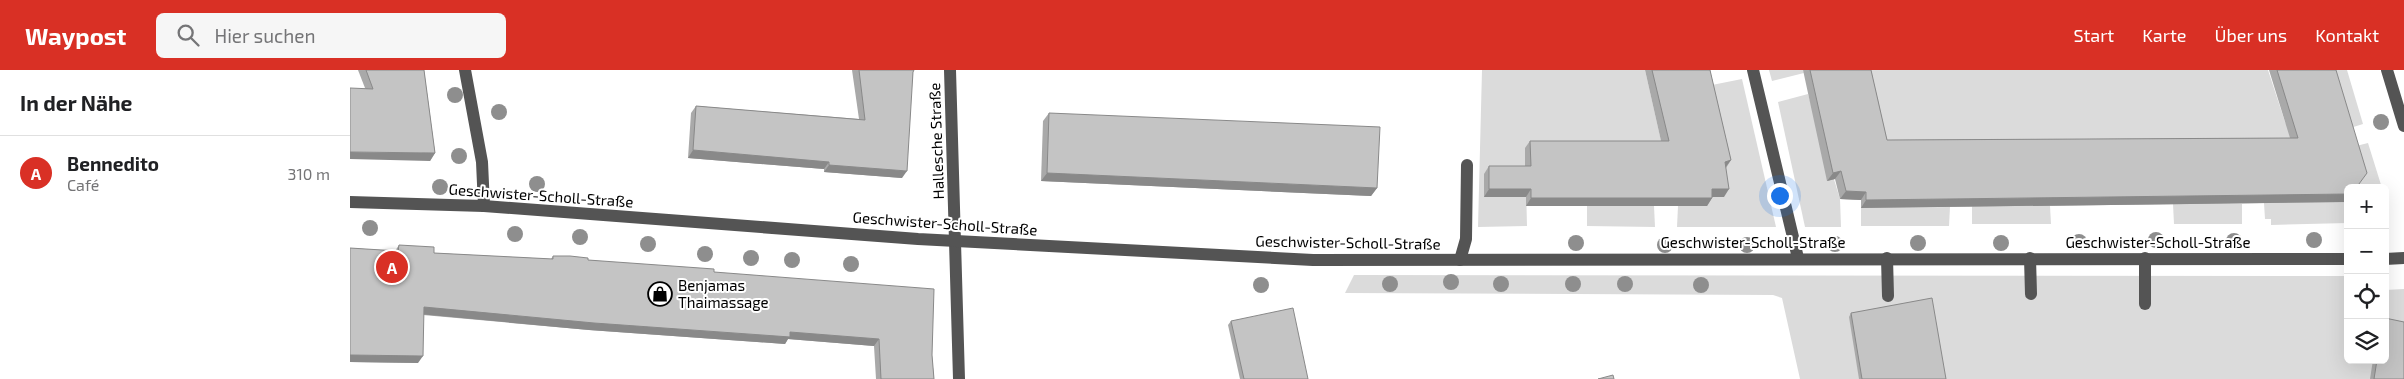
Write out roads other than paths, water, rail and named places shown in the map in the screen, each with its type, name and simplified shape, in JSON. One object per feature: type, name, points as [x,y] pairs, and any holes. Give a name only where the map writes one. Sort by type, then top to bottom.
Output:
[{"type":"street","points":[[465,70],[482,162],[484,206]]},
{"type":"street","name":"Hallesche Straße","points":[[950,70],[959,379]]},
{"type":"street","points":[[1753,70],[1798,258]]},
{"type":"street","points":[[2387,70],[2404,126]]},
{"type":"street","points":[[1460,260],[1466,239],[1467,165]]},
{"type":"street","name":"Geschwister-Scholl-Straße","points":[[350,202],[484,206],[955,241],[1313,260],[1798,258],[2344,259]]},
{"type":"street","points":[[1887,258],[1888,296]]},
{"type":"street","points":[[2030,258],[2030,294]]},
{"type":"street","points":[[2145,258],[2145,304]]},
{"type":"street","points":[[2389,259],[2404,258]]},
{"type":"place","name":"Bennedito","points":[[392,267]]},
{"type":"place","name":"Benjamas Thaimassage","points":[[660,294]]}]
